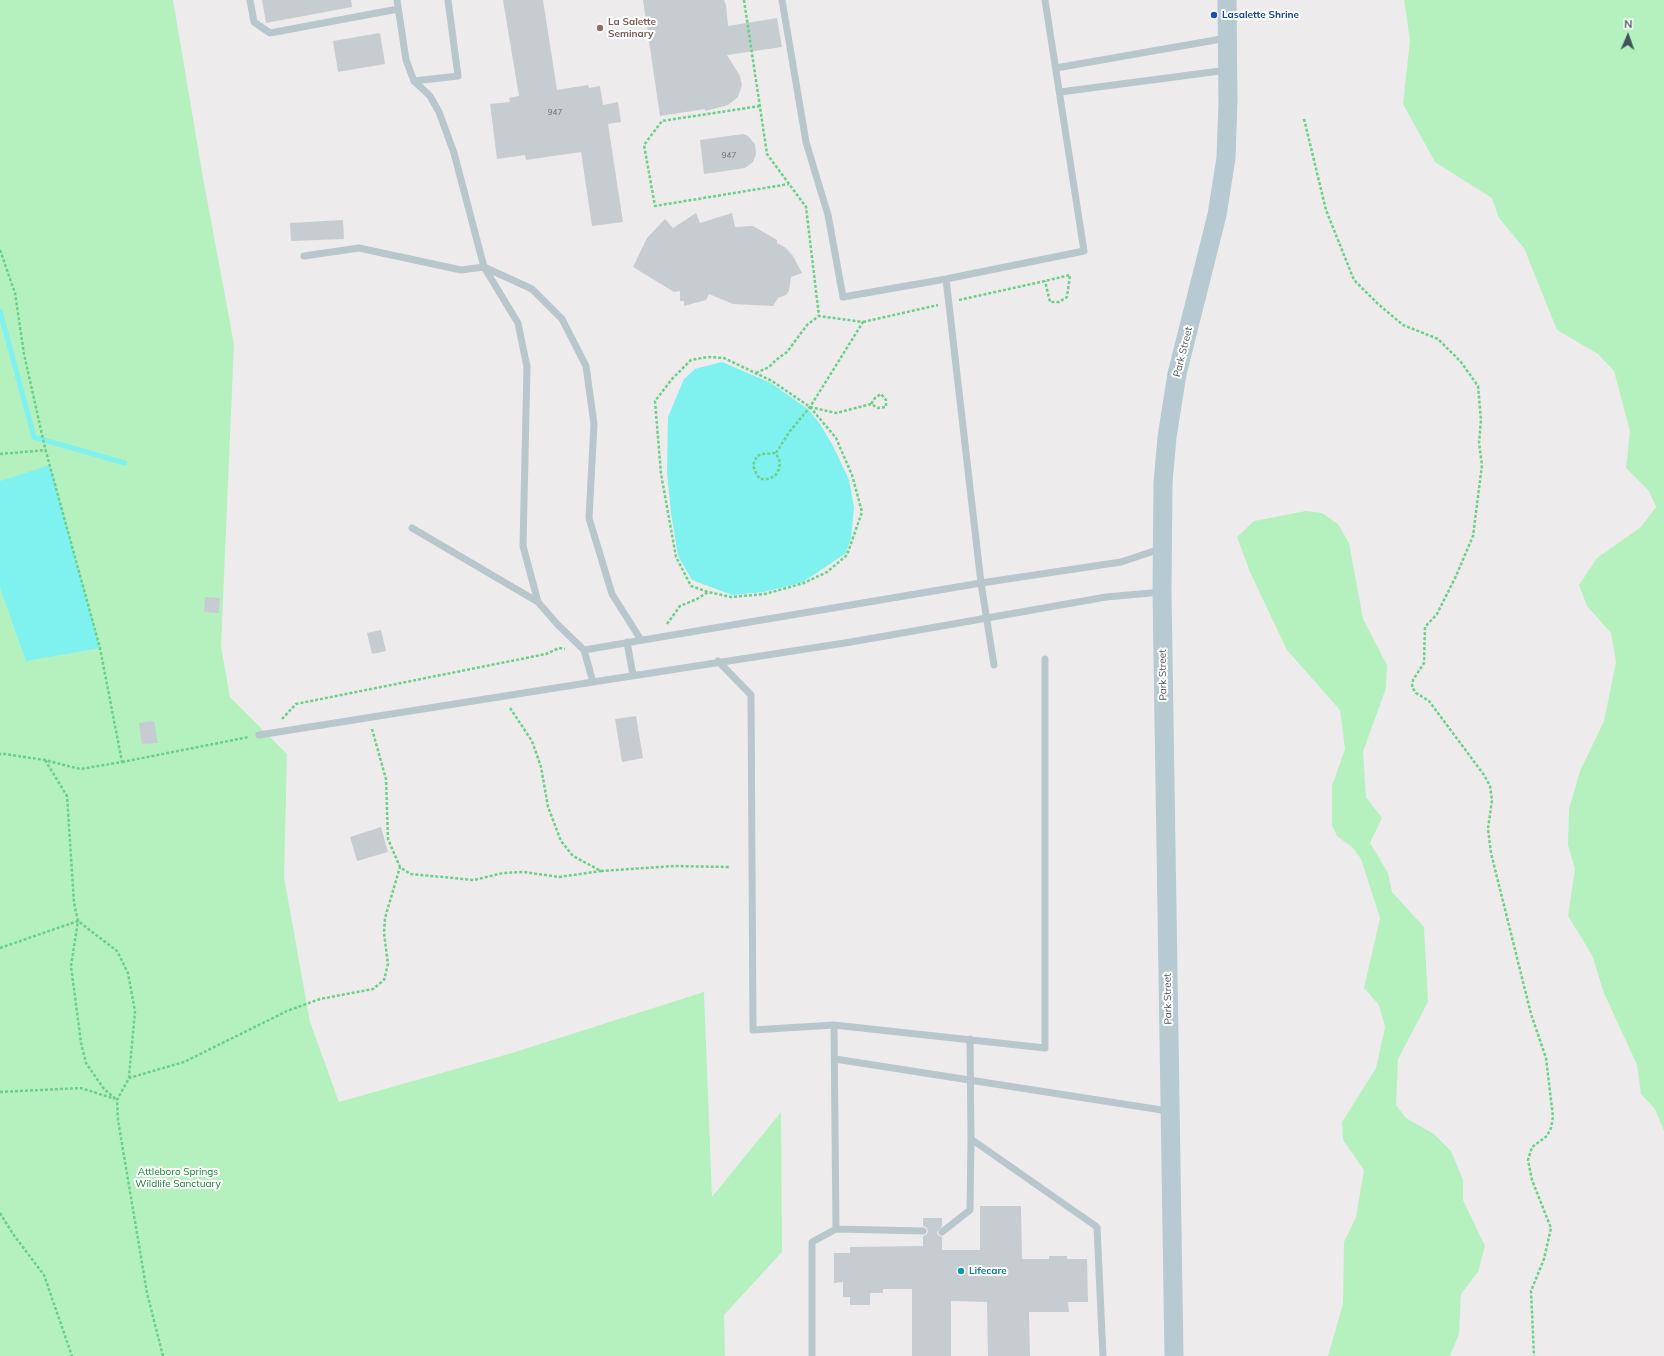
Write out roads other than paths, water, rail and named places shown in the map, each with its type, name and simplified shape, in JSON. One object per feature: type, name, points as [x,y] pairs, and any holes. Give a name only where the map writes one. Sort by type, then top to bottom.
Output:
[{"type":"main road","name":"Park Street","points":[[1174,1356],[1162,592],[1163,483],[1166,437],[1177,374],[1217,216],[1226,158],[1228,70],[1227,0]]},
{"type":"lane","points":[[250,0],[254,22],[270,33],[398,9]]},
{"type":"lane","points":[[397,0],[406,60],[414,81],[430,96],[439,112],[454,153],[484,267],[518,323],[527,366],[523,546],[538,602]]},
{"type":"lane","points":[[414,81],[458,76],[448,0]]},
{"type":"lane","points":[[782,0],[806,142],[828,215],[843,297],[946,279],[1084,251],[1046,0]]},
{"type":"lane","points":[[1056,68],[1227,38]]},
{"type":"lane","points":[[1060,92],[1228,70]]},
{"type":"lane","points":[[304,256],[359,248],[461,270],[484,267],[532,289],[562,318],[586,366],[594,424],[589,518],[612,594],[641,640]]},
{"type":"lane","points":[[946,279],[981,583],[994,665]]},
{"type":"lane","points":[[412,528],[538,602],[558,625],[584,650],[593,682]]},
{"type":"lane","points":[[584,650],[981,583],[1121,562],[1162,549]]},
{"type":"lane","points":[[259,735],[718,661],[850,642],[1106,597],[1162,592]]},
{"type":"lane","points":[[627,642],[633,675]]},
{"type":"lane","points":[[718,661],[751,695],[753,1030],[834,1025],[1045,1048],[1045,659]]},
{"type":"lane","points":[[834,1025],[836,1229]]},
{"type":"lane","points":[[942,1232],[970,1210],[972,1139],[970,1040]]},
{"type":"lane","points":[[835,1059],[1170,1111]]},
{"type":"lane","points":[[972,1139],[1098,1226],[1103,1356]]},
{"type":"lane","points":[[812,1356],[812,1242],[836,1229],[923,1231]]},
{"type":"water","points":[[722,362],[771,383],[808,409],[820,424],[833,446],[849,480],[854,507],[851,538],[846,553],[803,582],[764,592],[732,595],[692,580],[678,556],[671,513],[667,472],[668,417],[684,379],[695,369]]},
{"type":"water","points":[[50,465],[100,648],[26,661],[0,588],[0,481]]},
{"type":"waterway","points":[[0,311],[34,437],[125,463]]},
{"type":"place","name":"Lasalette Shrine","points":[[1214,15]]},
{"type":"place","name":"La Salette Seminary","points":[[600,28]]},
{"type":"place","name":"Lifecare","points":[[961,1271]]},
{"type":"park label","name":"Attleboro Springs Wildlife Sanctuary","points":[[178,1178]]}]
